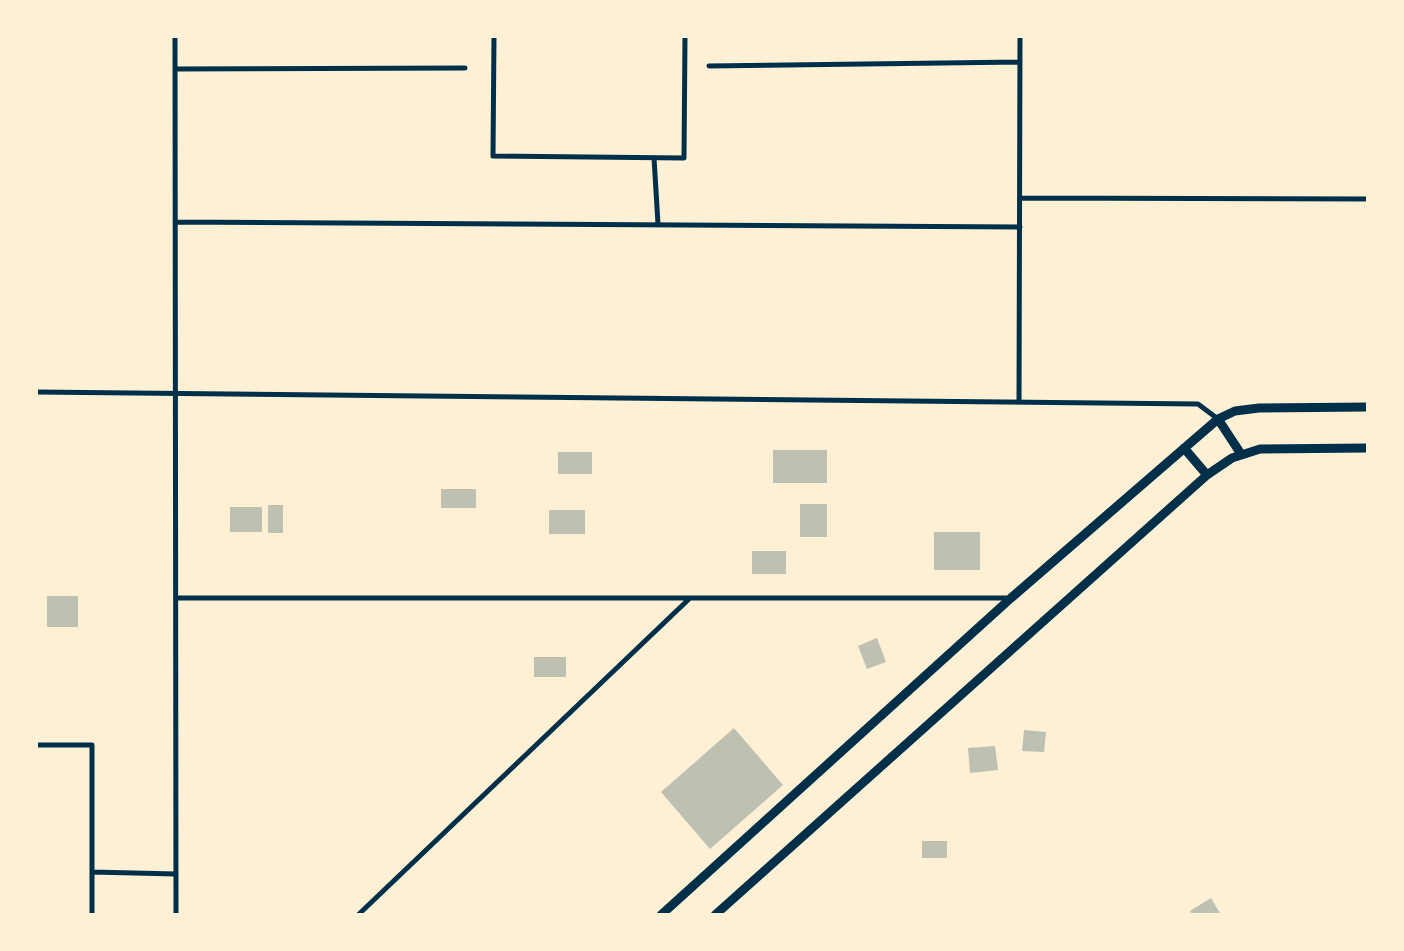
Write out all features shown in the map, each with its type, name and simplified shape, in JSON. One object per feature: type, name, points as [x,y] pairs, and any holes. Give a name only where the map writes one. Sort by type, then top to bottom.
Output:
[{"type":"street","points":[[175,36],[176,915]]},
{"type":"street","points":[[494,36],[493,156],[654,158],[684,158],[685,36]]},
{"type":"street","points":[[1019,401],[1020,36]]},
{"type":"street","points":[[709,66],[1020,62]]},
{"type":"street","points":[[175,70],[465,68]]},
{"type":"street","points":[[654,158],[658,224]]},
{"type":"street","points":[[1020,198],[1368,199]]},
{"type":"street","points":[[176,222],[1020,227]]},
{"type":"street","points":[[36,392],[1198,404],[1218,418],[1241,454]]},
{"type":"street","points":[[662,915],[1011,598],[1218,418],[1235,411],[1259,408],[1368,408]]},
{"type":"street","points":[[1184,448],[1207,475]]},
{"type":"street","points":[[715,915],[1207,475],[1232,458],[1260,449],[1368,448]]},
{"type":"street","points":[[176,598],[1011,598]]},
{"type":"street","points":[[358,915],[689,599]]},
{"type":"street","points":[[36,745],[92,745],[92,915]]},
{"type":"street","points":[[92,872],[176,874]]},
{"type":"building","points":[[773,450],[827,450],[827,483],[773,483]]},
{"type":"building","points":[[558,452],[592,452],[592,474],[558,474]]},
{"type":"building","points":[[441,489],[476,489],[476,508],[441,508]]},
{"type":"building","points":[[800,504],[827,504],[827,537],[800,537]]},
{"type":"building","points":[[268,505],[283,505],[283,533],[268,533]]},
{"type":"building","points":[[230,507],[262,507],[262,532],[230,532]]},
{"type":"building","points":[[549,510],[585,510],[585,534],[549,534]]},
{"type":"building","points":[[934,532],[980,532],[980,570],[934,570]]},
{"type":"building","points":[[752,551],[786,551],[786,574],[752,574]]},
{"type":"building","points":[[47,596],[78,596],[78,627],[47,627]]},
{"type":"building","points":[[877,638],[886,662],[867,669],[858,646]]},
{"type":"building","points":[[534,657],[566,657],[566,677],[534,677]]},
{"type":"building","points":[[734,728],[783,785],[710,849],[661,792]]},
{"type":"building","points":[[1024,730],[1046,732],[1044,752],[1022,751]]},
{"type":"building","points":[[995,746],[998,770],[970,773],[968,748]]},
{"type":"building","points":[[922,841],[947,841],[947,858],[922,858]]},
{"type":"building","points":[[1211,898],[1221,915],[1192,915],[1190,911]]}]
